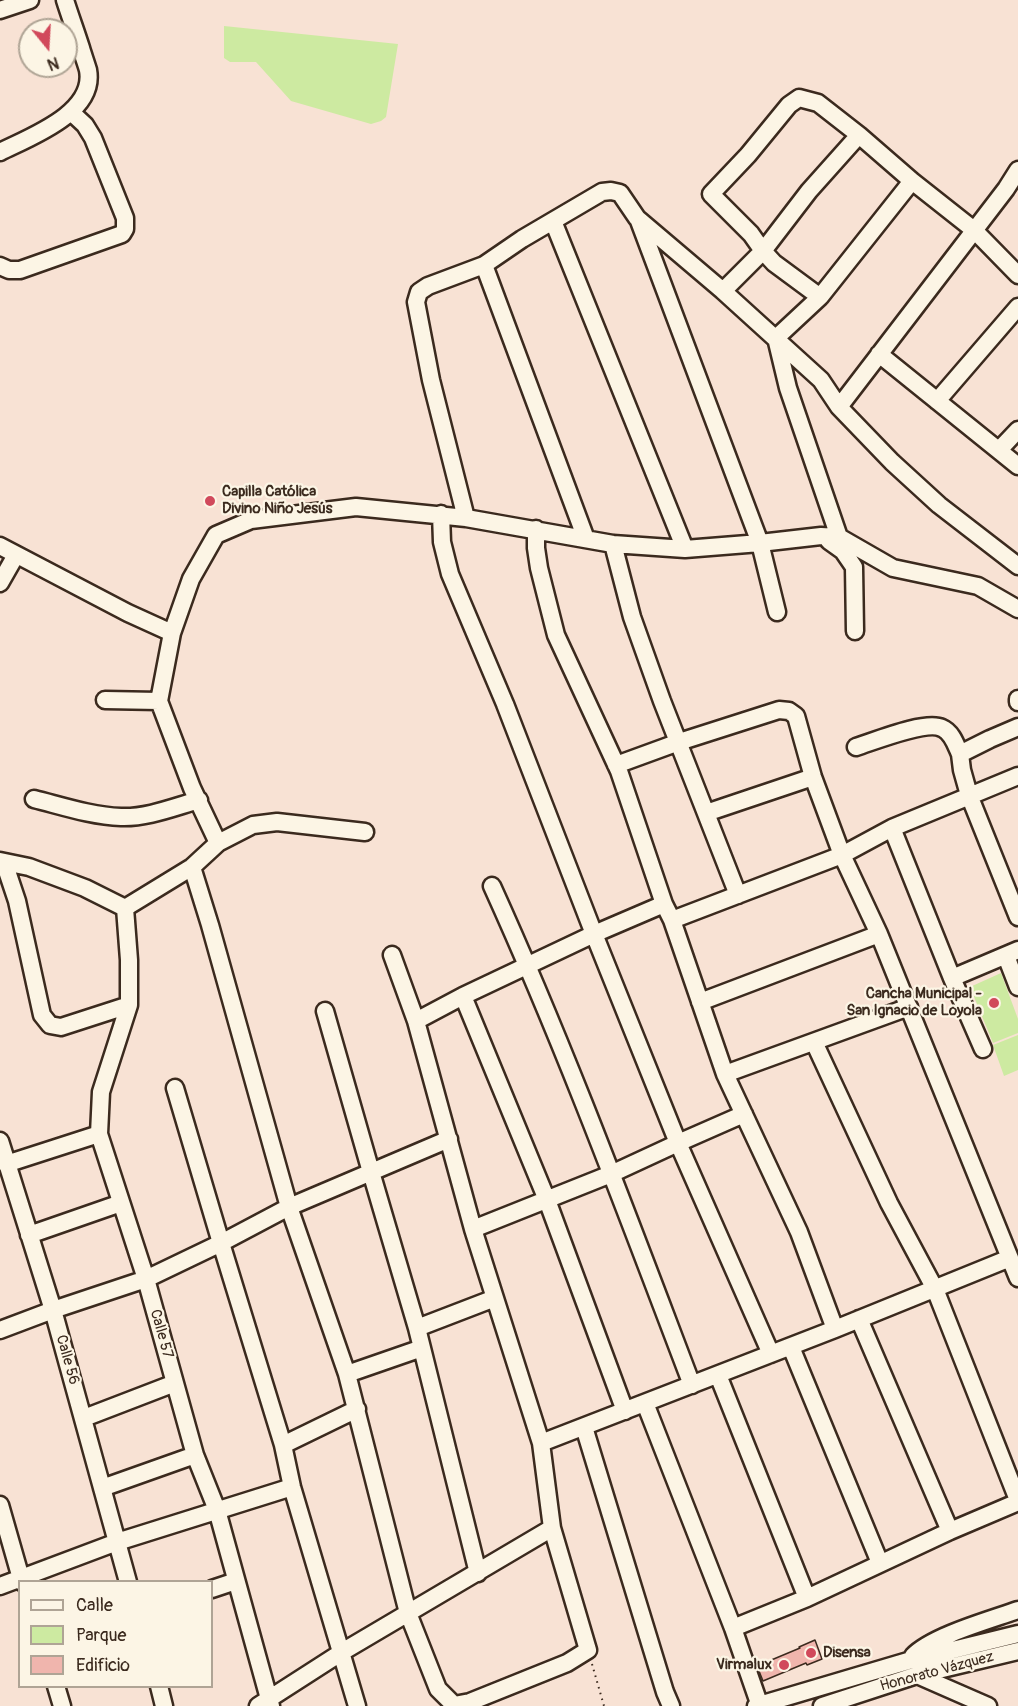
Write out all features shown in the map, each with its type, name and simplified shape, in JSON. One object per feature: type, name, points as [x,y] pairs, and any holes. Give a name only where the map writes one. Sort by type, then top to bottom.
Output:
[{"type":"street","points":[[0,9],[30,0]]},
{"type":"street","points":[[0,152],[52,125],[71,112],[83,98],[88,84],[88,71],[65,0]]},
{"type":"street","points":[[820,297],[774,263],[751,234],[711,194],[748,155],[789,105],[799,98],[818,103],[859,135],[974,230],[1018,274]]},
{"type":"street","points":[[0,266],[9,270],[20,270],[122,234],[125,229],[125,218],[93,138],[86,125],[71,112]]},
{"type":"street","points":[[723,291],[763,251],[809,191],[859,135]]},
{"type":"street","points":[[839,407],[1006,189],[1018,170]]},
{"type":"street","points":[[776,338],[820,297],[912,181]]},
{"type":"street","points":[[466,518],[431,380],[416,302],[419,292],[428,286],[484,265],[522,239],[602,192],[612,190],[620,193],[637,218],[760,543],[777,612]]},
{"type":"street","points":[[637,218],[723,291],[821,380],[839,407],[892,462],[939,505],[1015,558]]},
{"type":"street","points":[[553,221],[685,549]]},
{"type":"street","points":[[484,265],[586,539]]},
{"type":"street","points":[[937,401],[1018,307]]},
{"type":"street","points":[[776,338],[788,388],[839,537]]},
{"type":"street","points":[[879,354],[1018,466]]},
{"type":"street","points":[[999,450],[1018,430]]},
{"type":"street","points":[[218,843],[192,788],[159,701],[172,633],[191,579],[216,535],[251,520],[356,507],[441,514],[613,544],[685,549],[820,536],[839,537],[893,568],[978,586],[1018,609]]},
{"type":"street","points":[[441,514],[442,542],[450,574],[506,704],[594,934],[678,1143],[771,1354]]},
{"type":"street","points":[[536,529],[538,568],[556,634],[616,765],[725,1074],[799,1232],[835,1329]]},
{"type":"street","points":[[820,536],[843,551],[854,567],[855,630]]},
{"type":"street","points":[[613,544],[632,617],[738,896]]},
{"type":"street","points":[[0,546],[128,613],[172,633]]},
{"type":"street","points":[[0,583],[16,555]]},
{"type":"street","points":[[105,700],[159,701]]},
{"type":"street","points":[[616,765],[779,710],[789,711],[796,716],[813,777],[842,855],[879,934],[1018,1278]]},
{"type":"street","points":[[856,747],[920,727],[944,728],[952,736],[960,754],[969,795],[1018,917]]},
{"type":"street","points":[[960,754],[1018,727]]},
{"type":"street","points":[[672,920],[842,855],[892,828],[1018,776]]},
{"type":"street","points":[[706,813],[813,777]]},
{"type":"street","points":[[34,800],[122,817],[143,815],[199,800]]},
{"type":"street","points":[[2,862],[29,867],[85,888],[125,908],[192,867],[218,843],[253,825],[277,822],[365,832]]},
{"type":"street","points":[[892,828],[983,1049]]},
{"type":"street","points":[[2,862],[17,901],[42,1015],[50,1025],[61,1027],[129,1005]]},
{"type":"street","points":[[192,867],[289,1207],[357,1408],[408,1613],[438,1689],[454,1705],[470,1702],[567,1663],[588,1650],[552,1528],[541,1443],[473,1229],[416,1022],[392,955]]},
{"type":"street","points":[[492,886],[528,966],[692,1384]]},
{"type":"street","points":[[416,1022],[463,996],[594,934],[664,904]]},
{"type":"street","name":"Calle 57","points":[[125,908],[129,960],[129,1005],[102,1092],[99,1134],[146,1279],[195,1455],[217,1510],[266,1704]]},
{"type":"street","points":[[700,1002],[879,934]]},
{"type":"street","points":[[952,978],[1012,953],[1018,987]]},
{"type":"street","points":[[463,996],[547,1200],[625,1411]]},
{"type":"street","points":[[725,1074],[909,1007]]},
{"type":"street","points":[[325,1011],[417,1328],[478,1573]]},
{"type":"street","points":[[733,1628],[807,1598],[1018,1501],[935,1289],[889,1203],[814,1042]]},
{"type":"street","points":[[175,1088],[220,1243],[283,1444],[292,1487],[357,1706]]},
{"type":"street","points":[[473,1229],[611,1174],[744,1114]]},
{"type":"street","points":[[6,1164],[99,1134]]},
{"type":"street","points":[[0,1330],[146,1279],[289,1207],[449,1139]]},
{"type":"street","name":"Calle 56","points":[[0,1141],[53,1310],[128,1580]]},
{"type":"street","points":[[29,1236],[121,1203]]},
{"type":"street","points":[[541,1443],[859,1320],[1010,1258]]},
{"type":"street","points":[[417,1328],[495,1298]]},
{"type":"street","points":[[859,1320],[950,1531]]},
{"type":"street","points":[[790,1347],[880,1563]]},
{"type":"street","points":[[347,1374],[422,1348]]},
{"type":"street","points":[[718,1375],[807,1598]]},
{"type":"street","points":[[84,1418],[175,1383]]},
{"type":"street","points":[[645,1403],[733,1628],[758,1706]]},
{"type":"street","points":[[283,1444],[357,1408]]},
{"type":"street","points":[[584,1427],[671,1706]]},
{"type":"street","points":[[102,1488],[195,1455]]},
{"type":"street","points":[[0,1505],[21,1580],[117,1542],[292,1487]]},
{"type":"street","points":[[266,1704],[342,1652],[552,1528]]},
{"type":"street","points":[[0,1586],[18,1581]]},
{"type":"street","points":[[213,1589],[236,1581]]},
{"type":"street","name":"Honorato Vázquez","points":[[913,1668],[917,1651],[938,1639],[1018,1610]]},
{"type":"street","name":"Honorato Vázquez","points":[[758,1706],[913,1668],[1018,1634]]},
{"type":"street","name":"Honorato Vázquez","points":[[822,1706],[843,1703],[913,1668],[1018,1651]]},
{"type":"street","points":[[913,1668],[988,1706]]},
{"type":"street","points":[[57,1688],[62,1706]]},
{"type":"street","points":[[160,1688],[164,1706]]},
{"type":"path","points":[[588,1650],[604,1706]]},
{"type":"green space","points":[[224,26],[398,44],[386,117],[371,124],[291,101],[256,62],[230,62],[224,58]]},
{"type":"green space","name":"Cancha Municipal - San Ignacio de Loyola","points":[[1001,973],[1018,1019],[1018,1033],[993,1043],[970,987]]},
{"type":"green space","points":[[1018,1035],[1018,1070],[1004,1076],[993,1045]]},
{"type":"building","points":[[815,1640],[822,1659],[807,1665],[806,1663],[763,1681],[757,1666]]},
{"type":"place","name":"Capilla Católica Divino Niño Jesús","points":[[210,501]]},
{"type":"place","name":"Cancha Municipal - San Ignacio de Loyola","points":[[994,1003]]},
{"type":"place","name":"Disensa","points":[[811,1653]]},
{"type":"place","name":"Virmalux","points":[[784,1665]]}]
